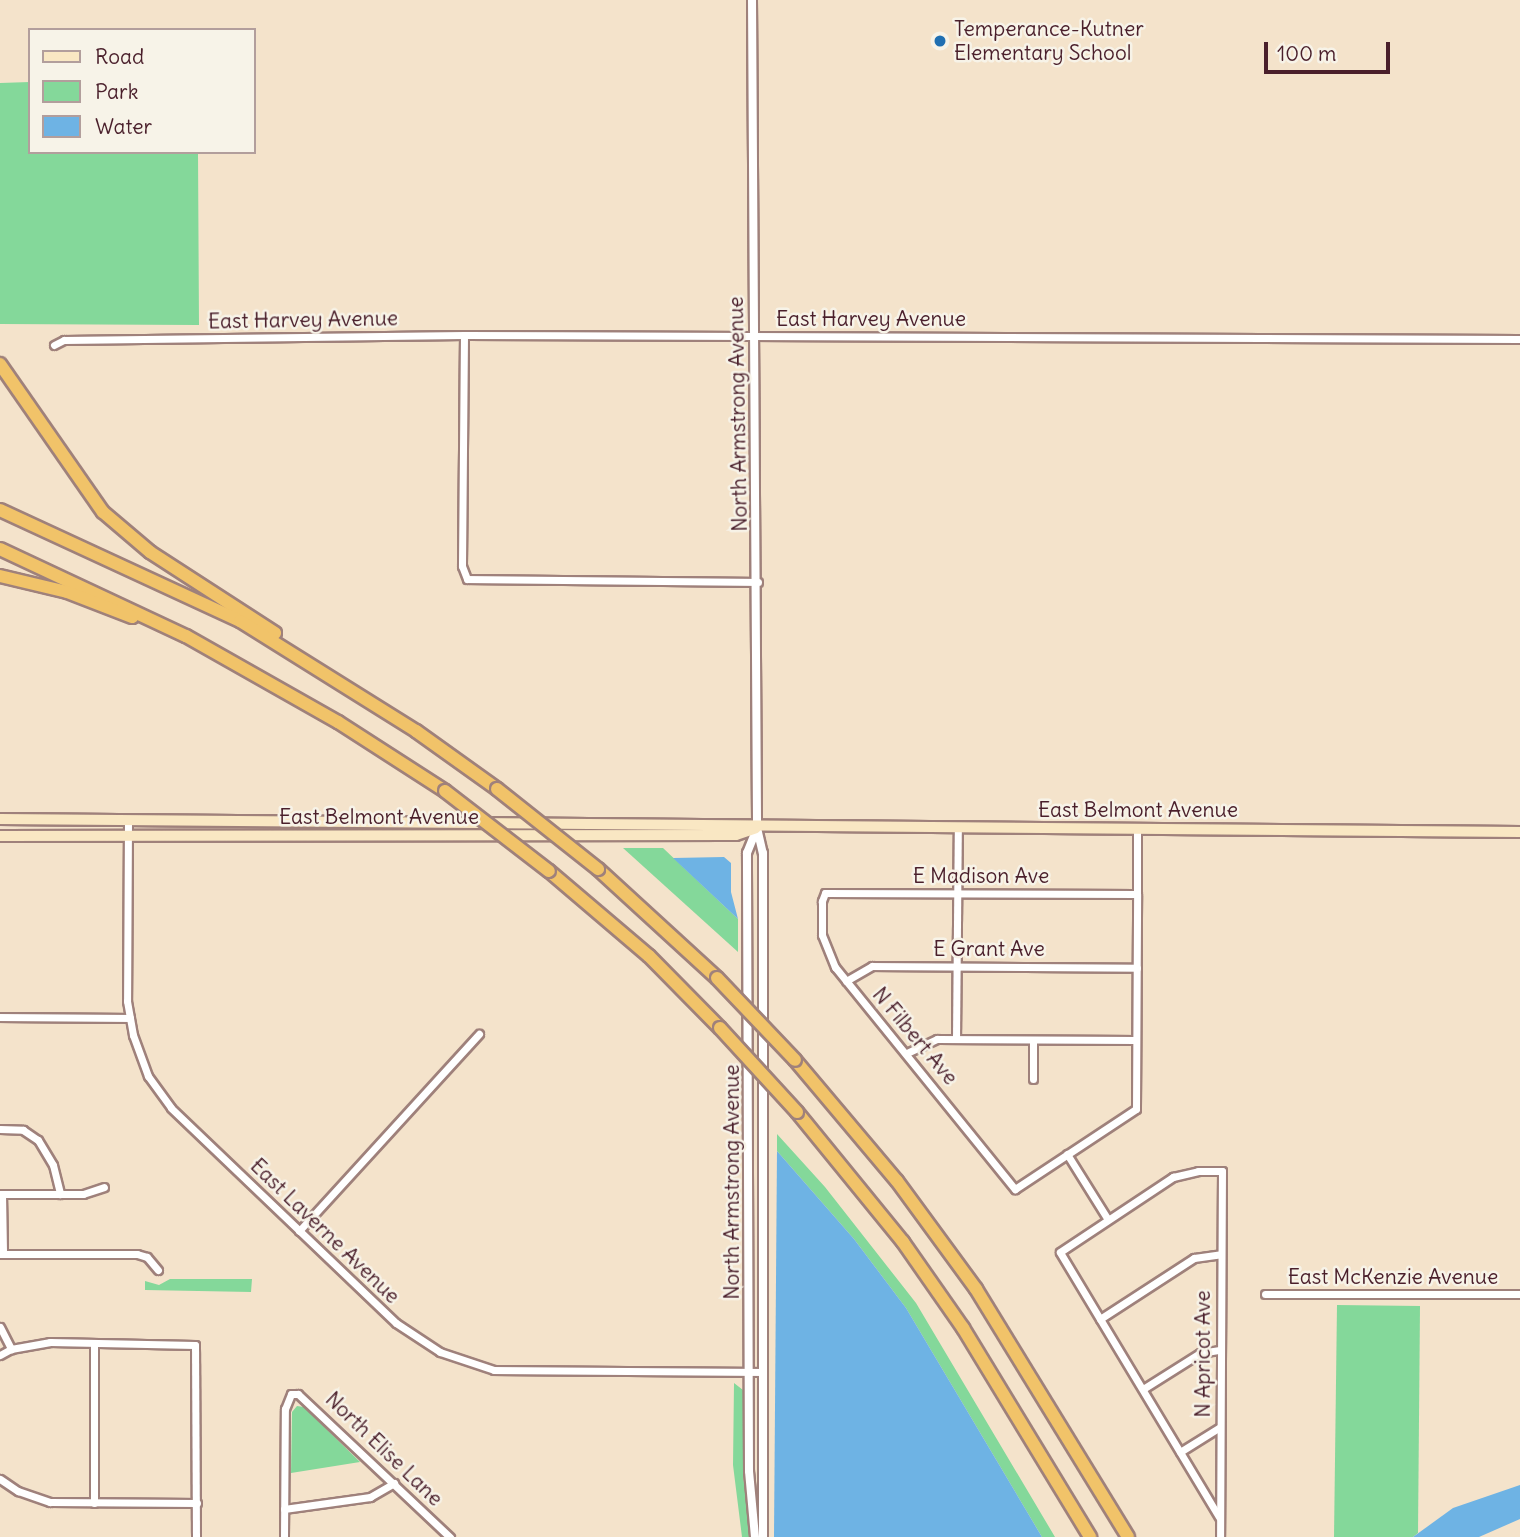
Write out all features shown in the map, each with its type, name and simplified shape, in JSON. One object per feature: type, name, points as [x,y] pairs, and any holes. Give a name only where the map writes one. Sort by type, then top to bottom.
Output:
[{"type":"highway","points":[[0,364],[79,482],[117,525],[497,789],[598,869],[717,978],[796,1060],[897,1181],[976,1289],[1128,1537]]},
{"type":"highway","points":[[0,510],[172,587],[339,681]]},
{"type":"highway","points":[[0,549],[125,605],[234,662],[444,791],[549,871],[649,956],[797,1112],[903,1242],[963,1328],[1090,1537]]},
{"type":"highway","points":[[0,576],[107,606],[234,662]]},
{"type":"main road","name":"East Belmont Avenue","points":[[0,819],[128,822],[736,823],[757,828],[1520,832]]},
{"type":"main road","name":"East Belmont Avenue","points":[[0,836],[128,838],[736,835],[757,828]]},
{"type":"street","name":"North Armstrong Avenue","points":[[752,0],[758,582],[757,828],[763,853],[763,1537]]},
{"type":"street","name":"East Harvey Avenue","points":[[54,345],[64,340],[464,335],[1520,339]]},
{"type":"street","points":[[464,335],[462,566],[467,579],[481,583],[758,582]]},
{"type":"street","name":"East Laverne Avenue","points":[[128,822],[130,1018],[148,1076],[171,1108],[403,1329],[440,1353],[476,1367],[512,1371],[761,1372]]},
{"type":"street","name":"North Armstrong Avenue","points":[[755,1537],[749,1372],[747,853],[757,828]]},
{"type":"street","points":[[956,1039],[958,829]]},
{"type":"street","points":[[1138,829],[1136,1108],[1067,1154],[1107,1218],[1060,1252],[1219,1517]]},
{"type":"street","name":"E Madison Ave","points":[[825,893],[1137,894]]},
{"type":"street","name":"N Filbert Ave","points":[[825,893],[822,935],[846,981],[909,1052],[1015,1189],[1067,1154]]},
{"type":"street","name":"E Grant Ave","points":[[846,981],[872,966],[1137,968]]},
{"type":"street","points":[[0,1017],[130,1018]]},
{"type":"street","points":[[299,1231],[479,1034]]},
{"type":"street","points":[[909,1052],[926,1041],[956,1039],[1136,1040]]},
{"type":"street","points":[[1032,1079],[1033,1040]]},
{"type":"street","points":[[0,1129],[23,1130],[38,1140],[53,1165],[60,1194]]},
{"type":"street","name":"N Apricot Ave","points":[[1107,1218],[1173,1177],[1222,1171],[1220,1537]]},
{"type":"street","points":[[104,1186],[83,1194],[1,1194],[2,1254],[137,1254],[147,1256],[158,1270]]},
{"type":"street","points":[[1100,1319],[1194,1258],[1221,1254]]},
{"type":"street","name":"East McKenzie Avenue","points":[[1265,1294],[1520,1294]]},
{"type":"street","points":[[0,1327],[11,1349]]},
{"type":"street","points":[[0,1355],[11,1349],[40,1343],[195,1345],[197,1537]]},
{"type":"street","points":[[94,1343],[94,1503]]},
{"type":"street","points":[[1143,1389],[1200,1353],[1220,1350]]},
{"type":"street","name":"North Elise Lane","points":[[284,1509],[285,1409],[290,1394],[305,1398],[450,1537]]},
{"type":"street","points":[[1180,1452],[1220,1427]]},
{"type":"street","points":[[0,1479],[18,1492],[50,1502],[197,1503]]},
{"type":"street","points":[[284,1537],[284,1509],[370,1497],[394,1483]]},
{"type":"green space","points":[[28,82],[28,154],[198,154],[199,325],[0,324],[0,83]]},
{"type":"green space","points":[[623,848],[663,848],[738,919],[738,952]]},
{"type":"green space","points":[[777,1134],[825,1187],[916,1303],[1055,1537],[1042,1537],[906,1308],[854,1239],[777,1151]]},
{"type":"green space","points":[[170,1279],[252,1279],[251,1292],[145,1290],[145,1281],[159,1285]]},
{"type":"green space","points":[[1337,1305],[1420,1306],[1418,1533],[1413,1537],[1334,1537]]},
{"type":"green space","points":[[734,1383],[743,1390],[743,1474],[750,1537],[742,1537],[733,1465]]},
{"type":"green space","points":[[297,1406],[304,1407],[360,1462],[291,1473],[292,1412]]},
{"type":"water","points":[[724,857],[731,863],[731,892],[738,919],[673,858]]},
{"type":"water","points":[[777,1151],[854,1239],[906,1308],[1042,1537],[774,1537]]},
{"type":"water","points":[[1520,1485],[1520,1519],[1479,1537],[1413,1537],[1453,1508]]},
{"type":"place","name":"Temperance-Kutner Elementary School","points":[[940,41]]}]
